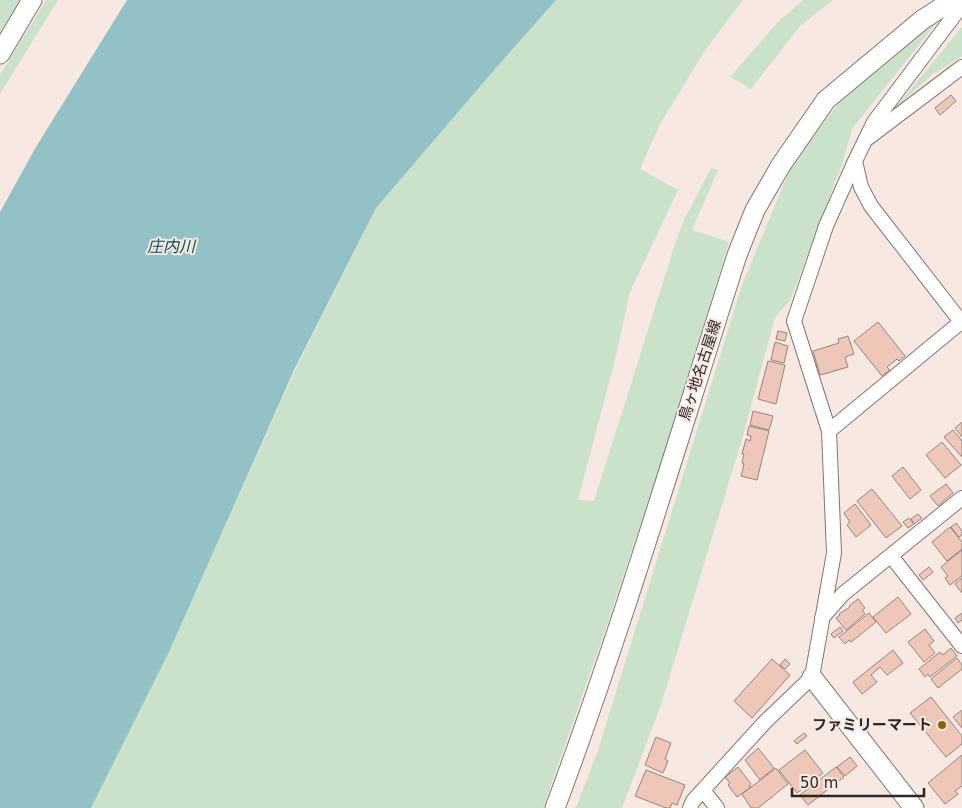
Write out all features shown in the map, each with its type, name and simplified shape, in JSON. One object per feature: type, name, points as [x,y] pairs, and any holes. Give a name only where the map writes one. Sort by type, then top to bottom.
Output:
[{"type":"main road","points":[[0,54],[32,0]]},
{"type":"main road","name":"鳥ヶ地名古屋線","points":[[555,808],[580,740],[638,564],[737,255],[755,210],[781,165],[826,100],[922,20],[953,0]]},
{"type":"main road","points":[[812,677],[914,808]]},
{"type":"street","points":[[690,808],[693,801],[765,722],[812,677],[834,553],[829,431],[794,321],[826,226],[874,122],[962,5]]},
{"type":"street","points":[[866,140],[962,67]]},
{"type":"street","points":[[829,431],[962,323],[872,206],[861,187],[855,161]]},
{"type":"street","points":[[822,618],[843,594],[962,498]]},
{"type":"street","points":[[891,556],[962,646]]},
{"type":"street","points":[[703,790],[717,808]]},
{"type":"green space","points":[[0,0],[21,0],[0,34]]},
{"type":"green space","points":[[46,0],[58,0],[0,94],[0,75]]},
{"type":"green space","points":[[556,0],[743,0],[706,49],[660,124],[640,169],[678,190],[630,292],[615,360],[578,500],[594,501],[676,241],[684,220],[711,168],[718,170],[692,230],[729,242],[666,447],[607,625],[543,808],[91,808],[169,652],[296,368],[376,208]]},
{"type":"green space","points":[[803,0],[833,0],[800,26],[751,89],[730,77],[778,22]]},
{"type":"green space","points":[[942,16],[852,129],[842,164],[790,301],[775,317],[743,436],[661,705],[622,808],[576,808],[598,750],[742,285],[793,162],[839,103],[898,49]]},
{"type":"green space","points":[[962,27],[962,56],[933,74],[896,107]]},
{"type":"water","name":"庄内川","points":[[127,0],[556,0],[376,208],[295,368],[169,652],[91,808],[0,808],[0,212],[36,147]]},
{"type":"building","points":[[951,95],[956,101],[940,115],[935,108]]},
{"type":"building","points":[[878,322],[905,356],[899,361],[897,359],[887,367],[890,370],[882,376],[854,341]]},
{"type":"building","points":[[778,331],[787,333],[785,341],[776,339]]},
{"type":"building","points":[[848,336],[854,354],[845,357],[848,367],[820,375],[813,351],[839,343],[838,339]]},
{"type":"building","points":[[775,342],[788,346],[784,363],[771,360]]},
{"type":"building","points":[[768,361],[785,365],[776,404],[758,399]]},
{"type":"building","points":[[753,411],[773,416],[769,430],[750,425]]},
{"type":"building","points":[[962,422],[962,437],[955,428]]},
{"type":"building","points":[[749,426],[769,431],[757,480],[741,476],[744,464],[742,463],[744,454],[742,454],[746,439],[750,441],[751,436],[747,435]]},
{"type":"building","points":[[953,430],[962,441],[962,457],[944,437]]},
{"type":"building","points":[[942,442],[961,465],[945,478],[926,455]]},
{"type":"building","points":[[903,467],[921,490],[910,499],[892,476]]},
{"type":"building","points":[[946,484],[953,493],[938,506],[930,496]]},
{"type":"building","points":[[872,489],[902,526],[886,538],[857,501]]},
{"type":"building","points":[[855,504],[871,525],[856,537],[847,525],[850,522],[844,513]]},
{"type":"building","points":[[918,514],[922,518],[914,524],[911,519]]},
{"type":"building","points":[[909,518],[914,524],[908,528],[903,522]]},
{"type":"building","points":[[956,523],[962,531],[962,535],[959,537],[951,527]]},
{"type":"building","points":[[950,527],[962,542],[962,549],[947,561],[932,542]]},
{"type":"building","points":[[962,550],[962,576],[950,585],[945,578],[948,576],[941,567]]},
{"type":"building","points":[[929,567],[933,572],[923,580],[919,575]]},
{"type":"building","points":[[962,578],[962,593],[955,584]]},
{"type":"building","points":[[898,597],[911,614],[886,633],[873,617]]},
{"type":"building","points":[[858,599],[865,608],[862,610],[865,614],[846,630],[836,618]]},
{"type":"building","points":[[869,613],[876,622],[851,642],[849,640],[845,644],[839,637]]},
{"type":"building","points":[[962,613],[962,620],[958,623],[955,618]]},
{"type":"building","points":[[840,627],[843,631],[834,638],[831,634]]},
{"type":"building","points":[[925,629],[934,641],[929,645],[935,653],[924,662],[908,642]]},
{"type":"building","points":[[951,648],[957,656],[930,677],[928,674],[925,677],[919,669],[940,652],[943,655]]},
{"type":"building","points":[[893,650],[903,663],[887,675],[880,667],[871,675],[877,682],[862,694],[853,682]]},
{"type":"building","points":[[957,658],[962,665],[962,669],[938,688],[931,679]]},
{"type":"building","points":[[772,659],[790,675],[752,718],[734,701]]},
{"type":"building","points":[[785,659],[790,664],[785,669],[780,665]]},
{"type":"building","points":[[931,697],[962,736],[962,744],[946,757],[910,713]]},
{"type":"building","points":[[962,710],[962,728],[953,717]]},
{"type":"building","points":[[804,733],[807,736],[797,744],[794,741]]},
{"type":"building","points":[[656,737],[671,743],[665,759],[668,761],[663,773],[645,765]]},
{"type":"building","points":[[758,748],[774,768],[760,780],[745,760]]},
{"type":"building","points":[[805,750],[823,773],[797,793],[779,770]]},
{"type":"building","points":[[962,755],[962,786],[955,791],[958,794],[945,804],[928,783]]},
{"type":"building","points":[[850,757],[857,766],[845,776],[837,767]]},
{"type":"building","points":[[738,767],[751,784],[749,786],[751,787],[737,797],[728,785],[730,783],[725,777]]},
{"type":"building","points":[[836,767],[844,777],[808,805],[800,795]]},
{"type":"building","points":[[776,768],[788,784],[758,808],[751,808],[742,794]]},
{"type":"building","points":[[646,770],[685,785],[677,805],[672,803],[670,808],[666,808],[635,796]]},
{"type":"place","name":"ファミリーマート","points":[[942,725]]}]
